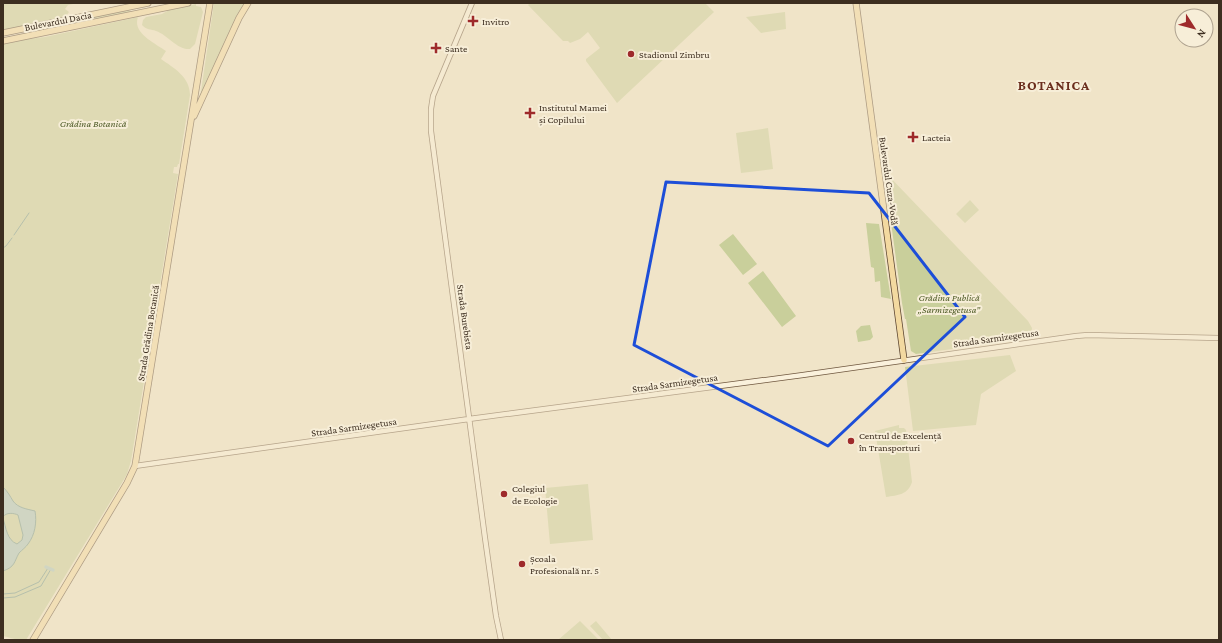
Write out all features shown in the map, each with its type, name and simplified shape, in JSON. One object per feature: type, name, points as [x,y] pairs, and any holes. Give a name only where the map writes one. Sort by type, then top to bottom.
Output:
[{"type":"main road","name":"Bulevardul Dacia","points":[[3,32],[148,3]]},
{"type":"main road","name":"Bulevardul Dacia","points":[[3,41],[188,3]]},
{"type":"main road","name":"Strada Grădina Botanică","points":[[33,640],[128,483],[135,466],[210,3]]},
{"type":"main road","points":[[191,122],[241,14],[248,3]]},
{"type":"main road","name":"Strada Burebista","points":[[472,3],[435,92],[432,103],[431,132],[495,610],[501,640]]},
{"type":"main road","name":"Bulevardul Cuza-Vodă","points":[[856,3],[904,360]]},
{"type":"main road","points":[[46,24],[48,32]]},
{"type":"main road","name":"Strada Sarmizegetusa","points":[[135,466],[469,419],[803,375],[1076,336],[1219,338]]},
{"type":"highlighted area","points":[[666,182],[869,193],[965,317],[828,446],[634,345]]},
{"type":"green space","points":[[3,3],[78,3],[68,5],[65,9],[69,12],[66,16],[3,31]]},
{"type":"green space","points":[[214,3],[246,3],[200,98]]},
{"type":"green space","name":"Stadionul Zimbru","points":[[530,3],[705,3],[714,12],[617,103],[586,61],[586,59],[600,48],[588,32],[580,39],[570,43],[568,41],[563,41],[528,5]]},
{"type":"green space","points":[[196,4],[196,6],[201,7],[203,12],[195,44],[190,49],[185,49],[177,45],[160,33],[147,29],[142,25],[143,20],[146,17]]},
{"type":"green space","points":[[129,10],[130,12],[49,27],[50,26]]},
{"type":"green space","points":[[785,12],[786,29],[761,33],[746,17]]},
{"type":"green space","name":"Grădina Botanică","points":[[138,17],[137,23],[141,33],[166,51],[161,59],[184,78],[190,95],[179,164],[177,167],[174,167],[173,173],[178,174],[131,461],[123,481],[26,640],[16,639],[3,636],[3,42],[45,37]]},
{"type":"green space","points":[[768,128],[773,169],[741,173],[736,133]]},
{"type":"green space","name":"Grădina Publică „Sarmizegetusa”","points":[[884,171],[1028,321],[1032,328],[1031,337],[1026,339],[916,354],[911,351],[902,303]]},
{"type":"green space","points":[[970,200],[979,210],[965,223],[956,214]]},
{"type":"green space","points":[[866,223],[879,224],[891,299],[881,297],[880,281],[875,282],[874,268],[871,267]]},
{"type":"green space","points":[[733,234],[757,264],[743,275],[719,245]]},
{"type":"green space","points":[[763,271],[796,316],[782,327],[748,283]]},
{"type":"green space","points":[[870,325],[873,337],[870,340],[858,342],[856,331],[861,326]]},
{"type":"green space","points":[[1010,355],[1016,371],[981,394],[976,425],[913,431],[905,367]]},
{"type":"green space","points":[[899,425],[899,428],[904,428],[906,430],[912,482],[908,490],[902,494],[886,497],[875,431]]},
{"type":"green space","points":[[588,484],[593,540],[550,544],[545,488]]},
{"type":"green space","points":[[580,621],[599,640],[558,640]]},
{"type":"green space","points":[[596,621],[612,640],[603,640],[590,626]]},
{"type":"water","points":[[3,487],[17,505],[35,511],[36,520],[34,533],[30,540],[19,553],[12,566],[3,571],[3,518],[7,533],[11,540],[17,544],[22,540],[23,535],[18,515],[12,513],[4,515],[3,517]]},
{"type":"waterway","points":[[14,235],[29,213]]},
{"type":"waterway","points":[[3,248],[12,238]]},
{"type":"waterway","points":[[46,567],[53,570]]},
{"type":"waterway","points":[[3,594],[15,593],[39,582],[48,568]]},
{"type":"waterway","points":[[3,598],[15,597],[41,586],[51,569]]},
{"type":"place","name":"Invitro","points":[[473,21]]},
{"type":"place","name":"Sante","points":[[436,48]]},
{"type":"place","name":"Stadionul Zimbru","points":[[631,54]]},
{"type":"place","name":"Institutul Mamei și Copilului","points":[[530,113]]},
{"type":"place","name":"Lacteia","points":[[913,137]]},
{"type":"place","name":"Centrul de Excelență în Transporturi","points":[[851,441]]},
{"type":"place","name":"Colegiul de Ecologie","points":[[504,494]]},
{"type":"place","name":"Școala Profesională nr. 5","points":[[522,564]]},
{"type":"district","name":"BOTANICA","points":[[1054,85]]}]
